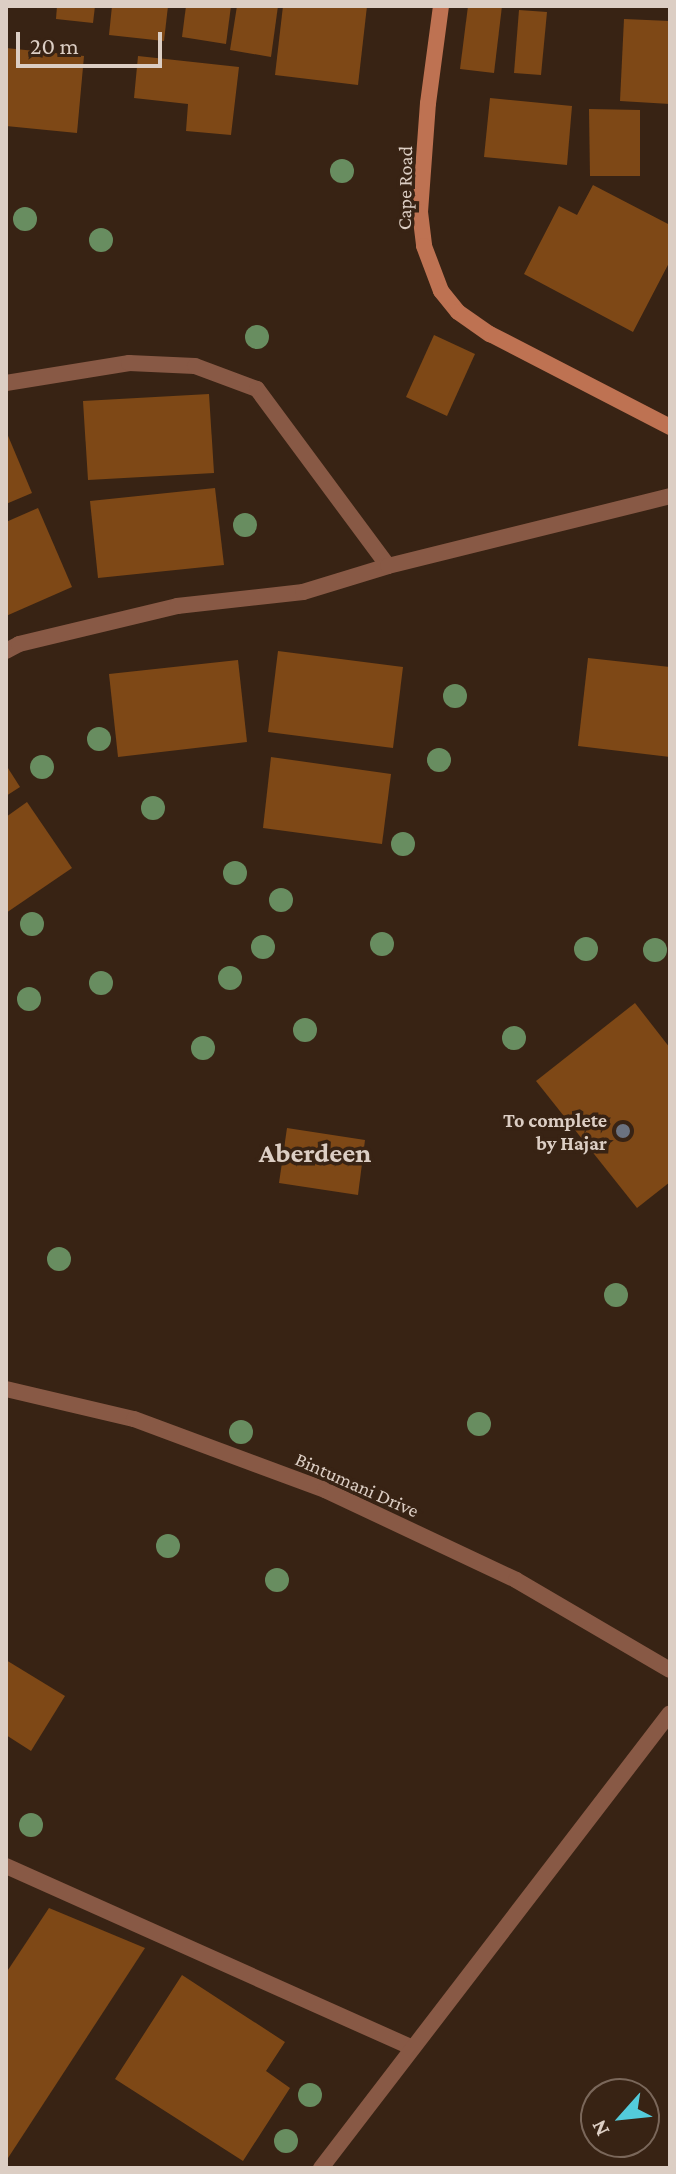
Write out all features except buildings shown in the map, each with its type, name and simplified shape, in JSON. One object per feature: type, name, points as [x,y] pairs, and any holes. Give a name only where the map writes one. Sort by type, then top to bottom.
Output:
[{"type":"street","name":"Cape Road","points":[[441,6],[428,103],[420,212],[424,246],[441,291],[458,312],[490,334],[670,427]]},
{"type":"street","points":[[6,383],[129,363],[195,366],[257,389],[388,566]]},
{"type":"street","points":[[6,651],[19,644],[177,606],[303,592],[388,566],[670,496]]},
{"type":"street","name":"Bintumani Drive","points":[[6,1389],[134,1419],[325,1490],[516,1580],[670,1670]]},
{"type":"street","points":[[321,2168],[411,2047],[581,1833],[670,1713]]},
{"type":"street","points":[[6,1866],[411,2047]]},
{"type":"place","name":"To complete by Hajar","points":[[623,1131]]},
{"type":"district","name":"Aberdeen","points":[[315,1153]]}]
